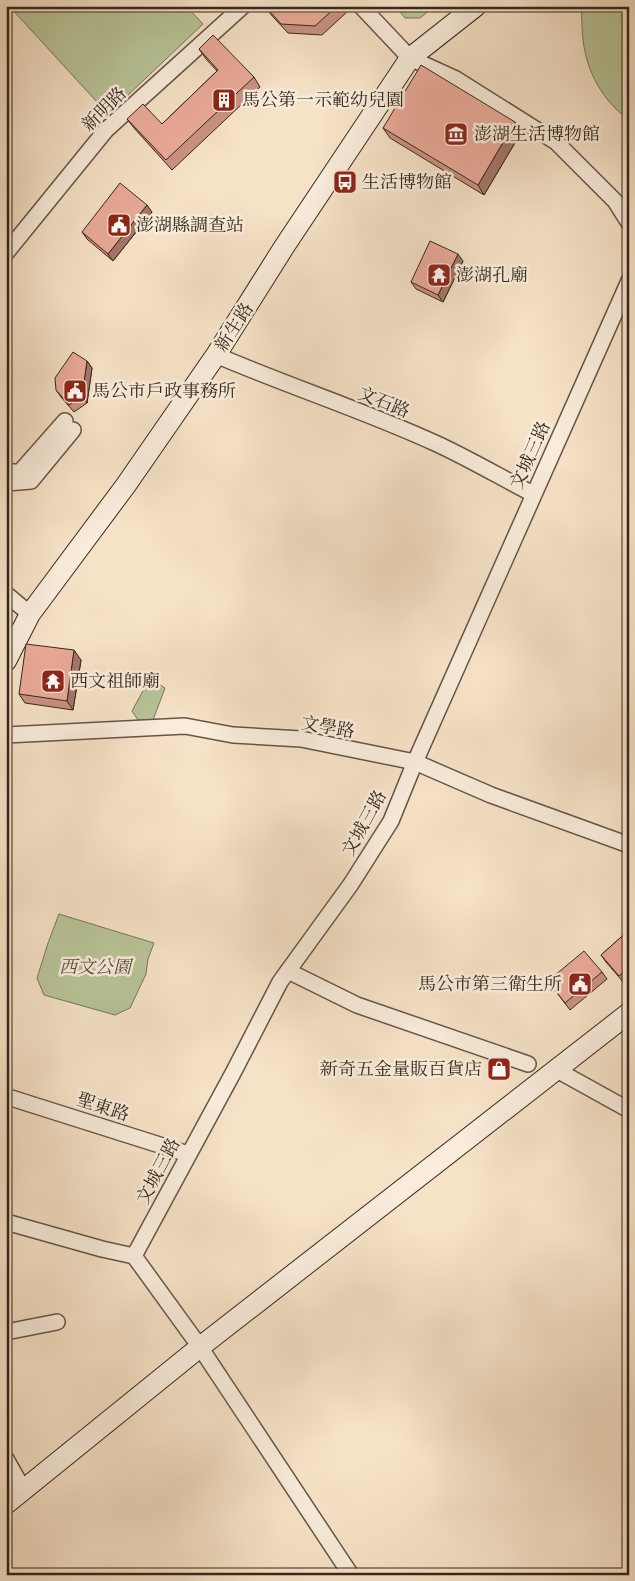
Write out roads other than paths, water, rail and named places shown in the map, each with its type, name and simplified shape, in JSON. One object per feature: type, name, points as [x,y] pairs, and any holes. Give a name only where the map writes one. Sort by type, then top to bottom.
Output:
[{"type":"main road","name":"新生路","points":[[6,661],[30,614],[126,485],[216,355],[284,247],[410,58],[476,6]]},
{"type":"main road","points":[[6,1504],[200,1347],[629,1013]]},
{"type":"street","name":"新明路","points":[[6,253],[106,130],[244,6]]},
{"type":"street","points":[[361,6],[410,58],[456,79],[556,142],[615,201],[629,223]]},
{"type":"street","name":"文城三路","points":[[134,1256],[280,982],[350,884],[391,821],[533,494],[629,281]]},
{"type":"street","name":"文石路","points":[[216,355],[436,443],[533,494]]},
{"type":"street","points":[[6,483],[19,475],[69,426]]},
{"type":"street","points":[[6,461],[19,475]]},
{"type":"street","points":[[6,594],[30,614]]},
{"type":"street","name":"文學路","points":[[6,735],[186,726],[233,735],[301,739],[415,762],[491,795],[629,845]]},
{"type":"street","points":[[288,971],[358,1005],[528,1064]]},
{"type":"street","points":[[555,1069],[629,1110]]},
{"type":"street","name":"聖東路","points":[[6,1098],[8,1097],[188,1154]]},
{"type":"street","points":[[6,1222],[134,1256],[200,1347],[351,1575]]},
{"type":"street","points":[[6,1332],[57,1322]]},
{"type":"street","points":[[6,1459],[24,1491]]},
{"type":"place","name":"馬公第一示範幼兒園","points":[[224,100]]},
{"type":"place","name":"澎湖生活博物館","points":[[456,134]]},
{"type":"place","name":"生活博物館","points":[[345,182]]},
{"type":"place","name":"澎湖縣調查站","points":[[119,225]]},
{"type":"place","name":"澎湖孔廟","points":[[439,275]]},
{"type":"place","name":"馬公市戶政事務所","points":[[75,391]]},
{"type":"place","name":"西文祖師廟","points":[[53,681]]},
{"type":"place","name":"馬公市第三衛生所","points":[[580,984]]},
{"type":"place","name":"新奇五金量販百貨店","points":[[499,1069]]},
{"type":"park label","name":"西文公園","points":[[95,967]]}]
